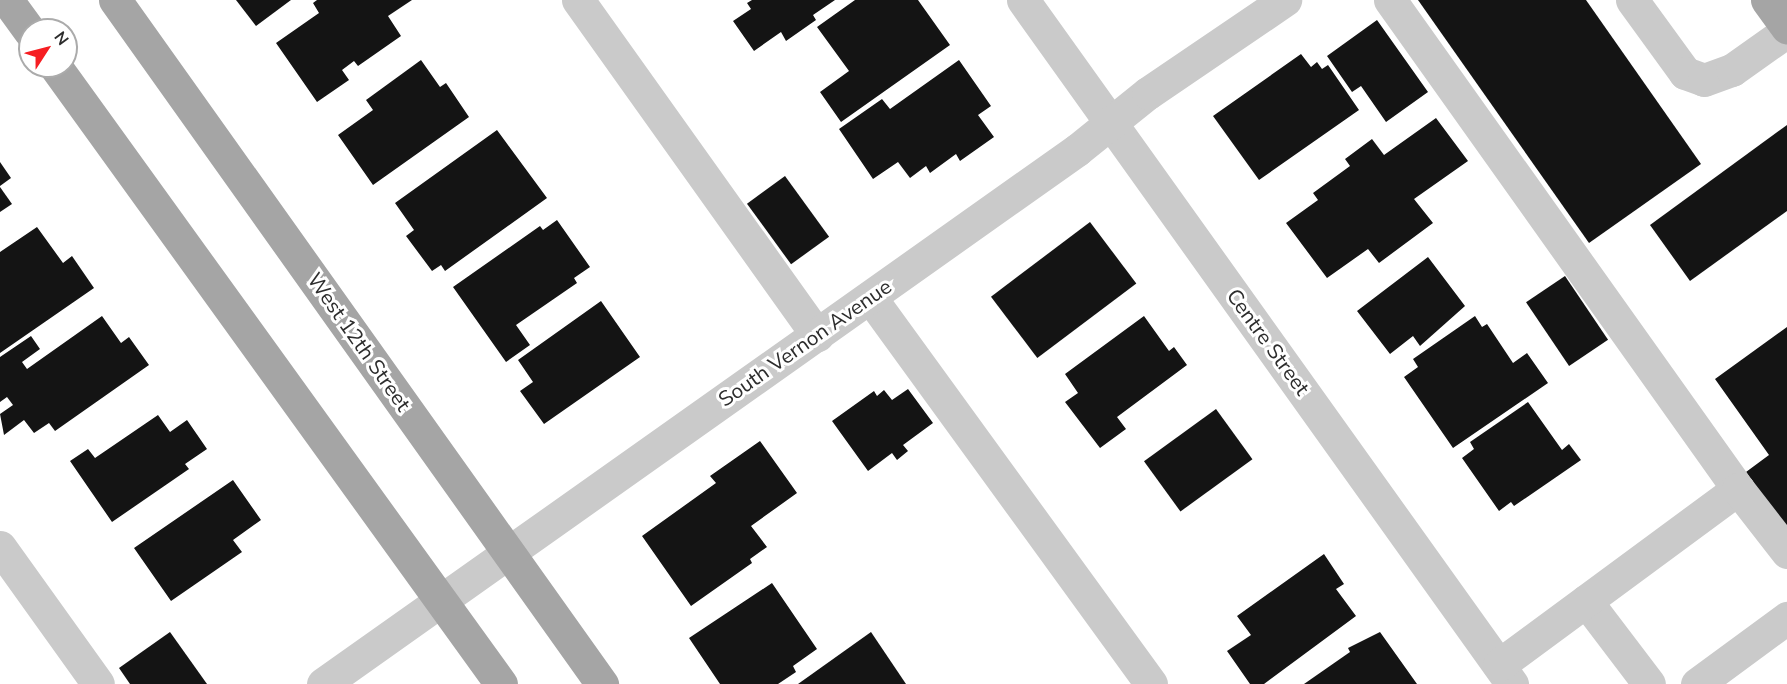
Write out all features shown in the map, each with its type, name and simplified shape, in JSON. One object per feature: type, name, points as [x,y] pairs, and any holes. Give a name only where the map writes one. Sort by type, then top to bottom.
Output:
[{"type":"main road","points":[[7,0],[20,18]]},
{"type":"main road","name":"West 12th Street","points":[[115,0],[602,684]]},
{"type":"main road","points":[[1767,0],[1787,29]]},
{"type":"main road","points":[[64,78],[501,684]]},
{"type":"street","points":[[578,0],[817,335]]},
{"type":"street","name":"Centre Street","points":[[1023,0],[1505,675]]},
{"type":"street","name":"South Vernon Avenue","points":[[323,684],[1077,150],[1110,122],[1285,0]]},
{"type":"street","points":[[1390,0],[1738,489],[1787,552]]},
{"type":"street","points":[[1632,0],[1686,73],[1704,80],[1732,70],[1787,29]]},
{"type":"street","points":[[870,297],[1151,684]]},
{"type":"street","points":[[1505,675],[1586,601],[1738,489]]},
{"type":"street","points":[[0,547],[98,684]]},
{"type":"street","points":[[1586,601],[1649,684]]},
{"type":"street","points":[[1697,684],[1787,618]]},
{"type":"building","points":[[236,0],[291,0],[256,26]]},
{"type":"building","points":[[317,0],[412,0],[388,16],[401,36],[358,66],[354,61],[342,70],[349,80],[317,102],[276,43],[319,13],[313,3]]},
{"type":"building","points":[[752,0],[835,0],[813,15],[816,20],[786,41],[781,32],[754,51],[733,21],[751,9],[747,3]]},
{"type":"building","points":[[855,0],[918,0],[950,45],[841,122],[820,92],[849,71],[817,27]]},
{"type":"building","points":[[1418,0],[1586,0],[1701,164],[1589,243]]},
{"type":"building","points":[[1377,20],[1428,92],[1386,122],[1361,86],[1352,92],[1327,56]]},
{"type":"building","points":[[1301,54],[1311,67],[1317,62],[1322,69],[1328,65],[1359,110],[1259,180],[1213,116]]},
{"type":"building","points":[[421,60],[440,87],[446,83],[469,117],[373,185],[338,135],[373,110],[366,100]]},
{"type":"building","points":[[959,60],[991,106],[978,115],[994,137],[960,161],[956,154],[930,173],[926,166],[910,178],[898,162],[873,179],[839,129],[882,99],[890,109]]},
{"type":"building","points":[[1436,118],[1468,161],[1414,199],[1433,223],[1379,263],[1368,249],[1327,278],[1286,223],[1318,200],[1313,193],[1350,166],[1345,159],[1372,139],[1384,155]]},
{"type":"building","points":[[1787,125],[1787,211],[1690,281],[1650,225]]},
{"type":"building","points":[[497,130],[547,198],[445,271],[441,265],[432,271],[406,236],[414,230],[395,203]]},
{"type":"building","points":[[0,162],[11,178],[0,186]]},
{"type":"building","points":[[785,176],[829,237],[791,264],[747,204]]},
{"type":"building","points":[[0,187],[12,204],[0,212]]},
{"type":"building","points":[[557,220],[590,267],[574,278],[577,283],[516,325],[530,345],[506,362],[453,287],[540,226],[543,230]]},
{"type":"building","points":[[1090,222],[1136,283],[1037,358],[991,297]]},
{"type":"building","points":[[37,227],[63,263],[72,256],[94,288],[0,353],[0,252]]},
{"type":"building","points":[[1428,257],[1465,306],[1420,346],[1413,336],[1390,354],[1357,311]]},
{"type":"building","points":[[1565,276],[1608,340],[1569,366],[1526,302]]},
{"type":"building","points":[[601,301],[640,357],[544,424],[520,391],[533,382],[518,360]]},
{"type":"building","points":[[102,316],[121,343],[129,337],[149,365],[55,431],[49,423],[34,433],[24,420],[4,435],[0,414],[13,405],[7,397],[0,402],[0,357],[31,336],[40,349],[22,362],[27,369]]},
{"type":"building","points":[[1144,316],[1169,351],[1174,347],[1187,365],[1117,417],[1126,429],[1100,448],[1065,402],[1078,393],[1065,374]]},
{"type":"building","points":[[1475,316],[1482,327],[1487,324],[1513,363],[1527,353],[1548,383],[1453,448],[1404,377],[1418,367],[1413,359]]},
{"type":"building","points":[[1787,327],[1787,527],[1785,528],[1746,472],[1769,455],[1715,379]]},
{"type":"building","points":[[908,389],[933,423],[903,445],[908,451],[897,460],[892,453],[868,471],[832,421],[874,391],[877,396],[884,390],[892,400]]},
{"type":"building","points":[[1528,402],[1562,450],[1569,444],[1581,460],[1514,506],[1511,502],[1499,511],[1462,458],[1474,449],[1470,442]]},
{"type":"building","points":[[1216,409],[1252,459],[1180,511],[1144,461]]},
{"type":"building","points":[[158,415],[170,432],[187,420],[207,449],[185,464],[189,469],[112,522],[70,461],[88,449],[95,458]]},
{"type":"building","points":[[760,441],[797,493],[751,526],[767,547],[750,559],[752,563],[691,606],[642,536],[716,483],[710,476]]},
{"type":"building","points":[[233,480],[261,520],[233,540],[242,552],[171,601],[134,548]]},
{"type":"building","points":[[1324,554],[1344,584],[1336,589],[1356,616],[1264,684],[1250,684],[1227,651],[1251,635],[1237,616]]},
{"type":"building","points":[[772,583],[817,649],[793,666],[796,672],[778,684],[720,684],[689,638]]},
{"type":"building","points":[[170,632],[207,684],[130,684],[119,668]]},
{"type":"building","points":[[871,632],[906,684],[798,684]]},
{"type":"building","points":[[1380,632],[1417,684],[1304,684],[1350,652],[1348,648]]}]
